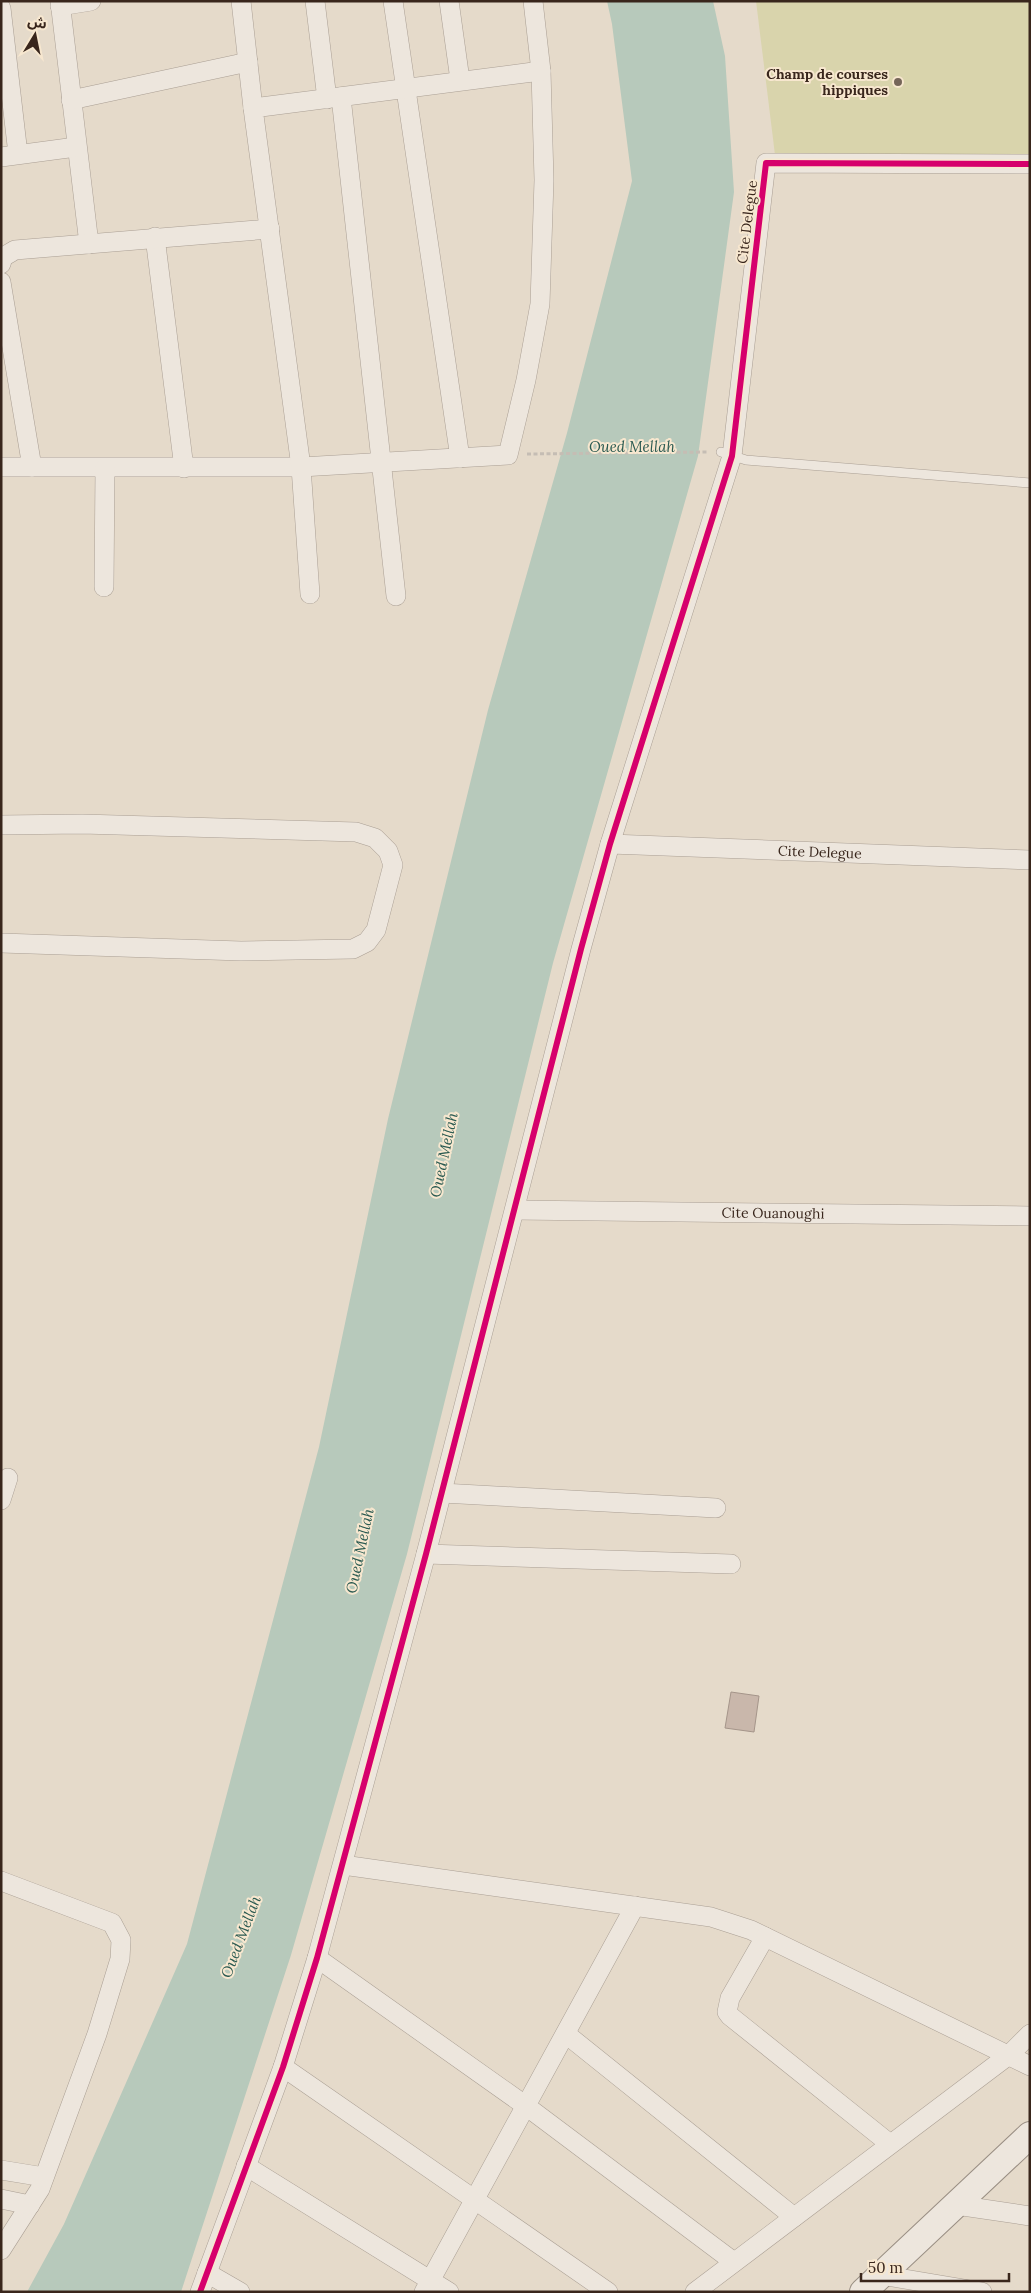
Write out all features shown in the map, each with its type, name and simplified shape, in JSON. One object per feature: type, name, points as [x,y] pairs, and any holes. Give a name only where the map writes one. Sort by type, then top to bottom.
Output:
[{"type":"street","points":[[89,244],[70,100],[60,4],[91,1]]},
{"type":"street","points":[[240,1],[301,467],[310,594]]},
{"type":"street","points":[[315,1],[334,98],[383,463],[396,596]]},
{"type":"street","points":[[393,1],[460,458]]},
{"type":"street","points":[[449,1],[460,80]]},
{"type":"street","points":[[1,467],[301,467],[512,455],[540,304],[544,180],[541,70],[533,1]]},
{"type":"street","points":[[1,8],[10,156],[76,146]]},
{"type":"street","points":[[70,100],[248,62]]},
{"type":"street","points":[[253,108],[541,70]]},
{"type":"street","name":"Cite Delegue","points":[[726,454],[766,163],[1030,164]]},
{"type":"street","points":[[1,264],[4,257],[15,250],[270,229]]},
{"type":"street","points":[[155,237],[184,468]]},
{"type":"street","points":[[1,282],[32,467]]},
{"type":"street","points":[[200,2292],[283,2067],[317,1958],[426,1554],[610,844],[726,454]]},
{"type":"street","points":[[104,587],[105,468]]},
{"type":"street","points":[[1,825],[82,824],[356,832],[375,838],[388,851],[393,865],[376,930],[367,942],[353,948],[240,951],[1,943]]},
{"type":"street","name":"Cite Delegue","points":[[610,844],[1030,860]]},
{"type":"street","name":"Cite Ouanoughi","points":[[515,1210],[1030,1216]]},
{"type":"street","points":[[1,1500],[8,1478]]},
{"type":"street","points":[[442,1493],[716,1508]]},
{"type":"street","points":[[426,1554],[731,1564]]},
{"type":"street","points":[[342,1865],[711,1917],[765,1937],[1030,2066]]},
{"type":"street","points":[[1,1881],[112,1924],[121,1940],[120,1958],[100,2025],[44,2177],[30,2205],[1,2250]]},
{"type":"street","points":[[428,2286],[635,1906]]},
{"type":"street","points":[[765,1937],[730,1998],[727,2012],[890,2144]]},
{"type":"street","points":[[317,1958],[526,2106],[734,2262]]},
{"type":"street","points":[[566,2034],[794,2217]]},
{"type":"street","points":[[695,2292],[1008,2054],[1030,2034]]},
{"type":"street","points":[[283,2067],[608,2292]]},
{"type":"street","points":[[872,2283],[956,2205],[997,2163],[1030,2135]]},
{"type":"street","points":[[246,2166],[428,2286],[449,2292]]},
{"type":"street","points":[[1,2170],[44,2177]]},
{"type":"street","points":[[1,2199],[30,2205]]},
{"type":"street","points":[[956,2205],[1030,2216]]},
{"type":"street","points":[[207,2273],[240,2292]]},
{"type":"street","points":[[872,2283],[982,2292]]},
{"type":"lane","points":[[726,454],[746,460],[1030,483]]},
{"type":"path","points":[[512,455],[726,454]]},
{"type":"shaded area","name":"Champ de courses hippiques","points":[[756,1],[1030,1],[1030,164],[776,163]]},
{"type":"water","name":"Oued Mellah","points":[[607,1],[713,1],[725,56],[734,192],[698,456],[553,963],[407,1554],[291,1955],[181,2292],[27,2292],[64,2224],[187,1944],[319,1447],[388,1119],[488,710],[567,433],[632,181],[612,24]]},
{"type":"building","points":[[731,1692],[759,1696],[754,1732],[725,1728]]},
{"type":"cycle path","points":[[200,2292],[283,2067],[317,1958],[426,1554],[581,949],[610,844],[732,456],[766,163],[1030,164]]},
{"type":"place","name":"Champ de courses hippiques","points":[[898,82]]}]
